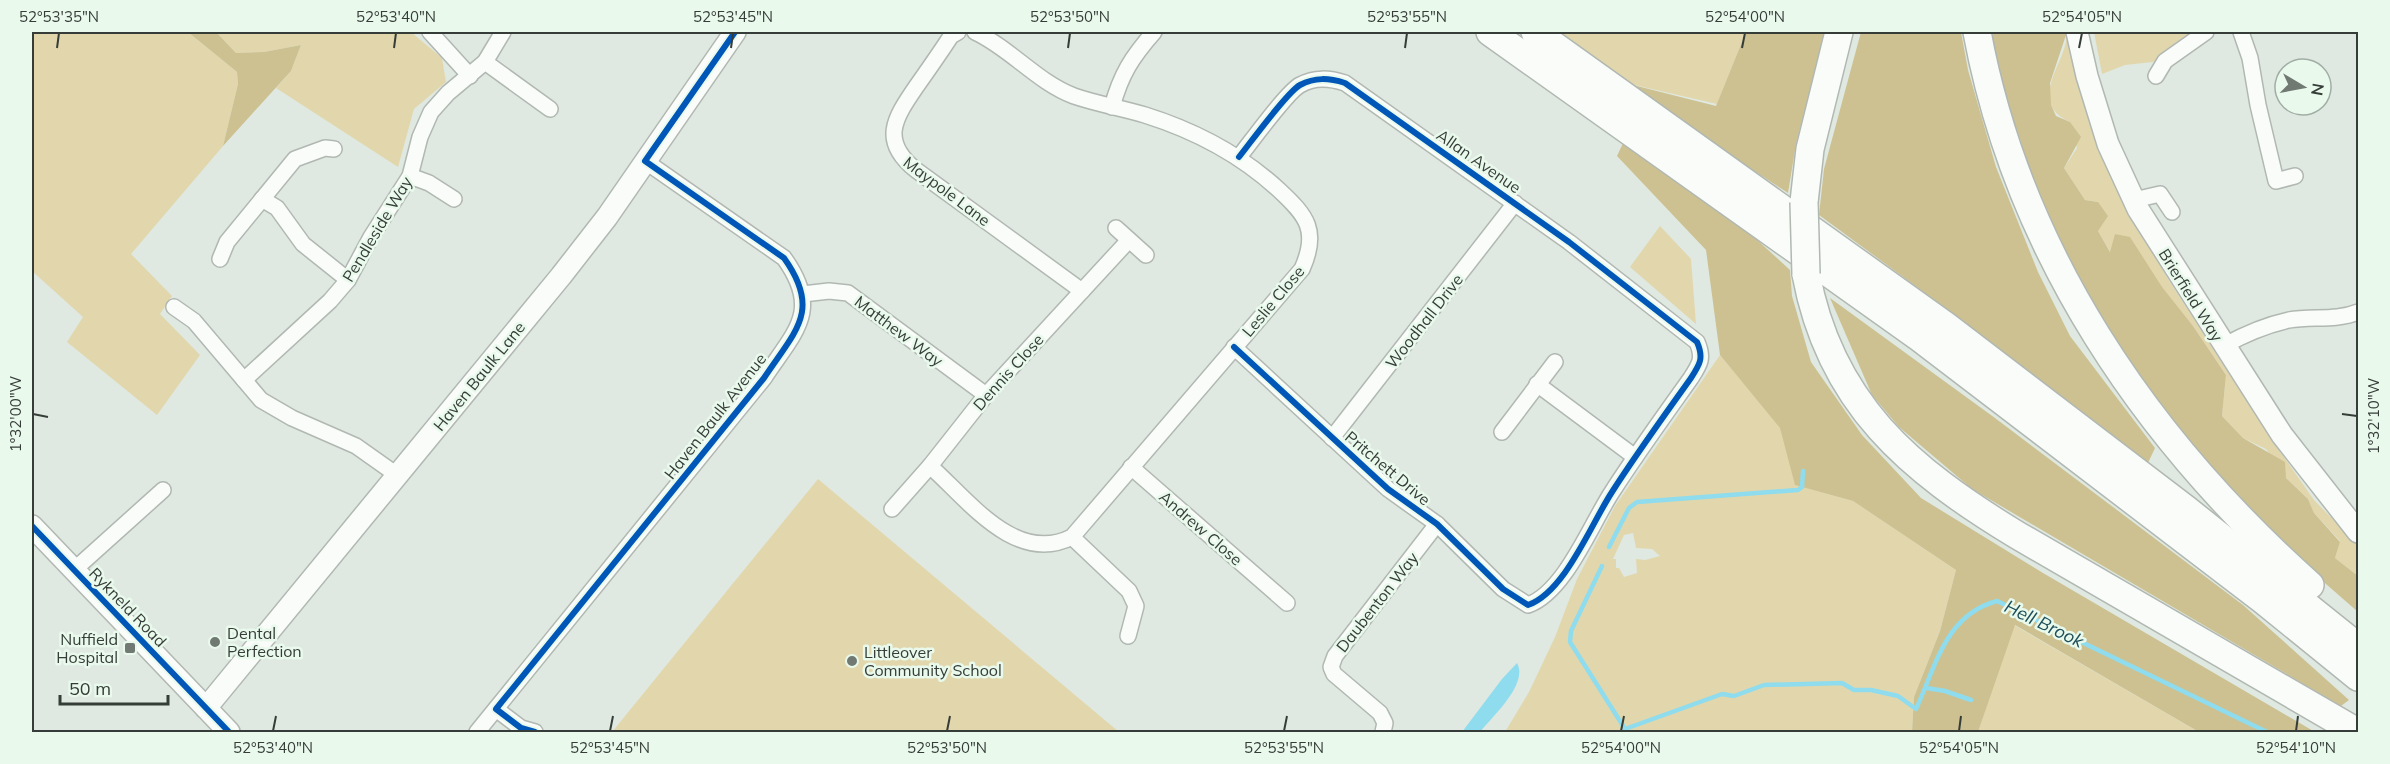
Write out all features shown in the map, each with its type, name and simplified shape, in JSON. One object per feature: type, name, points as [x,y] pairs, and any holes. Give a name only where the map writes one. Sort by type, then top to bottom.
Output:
[{"type":"highway","points":[[1490,32],[1920,338],[2263,600],[2358,677]]},
{"type":"highway","points":[[1535,32],[1946,326],[2187,510],[2358,647]]},
{"type":"highway","points":[[1839,32],[1810,149],[1804,202],[1806,274],[1821,330],[1850,388],[1882,432],[1924,472],[1968,505],[2357,732]]},
{"type":"highway","points":[[1977,32],[2001,132],[2022,187],[2045,241],[2094,334],[2152,419],[2219,497],[2274,553],[2358,628]]},
{"type":"street","points":[[430,32],[470,76]]},
{"type":"street","name":"Pendleside Way","points":[[244,380],[330,301],[348,280],[371,237],[410,176],[420,138],[431,112],[448,93],[485,62],[503,32]]},
{"type":"street","name":"Haven Baulk Lane","points":[[206,708],[561,276],[607,217],[735,32]]},
{"type":"street","name":"Maypole Lane","points":[[958,32],[951,36],[896,117],[893,134],[895,146],[901,158],[916,170],[1082,291]]},
{"type":"street","name":"Leslie Close","points":[[975,32],[1056,87],[1074,96],[1146,116],[1206,138],[1239,156],[1295,205],[1306,219],[1311,236],[1309,253],[1302,269],[1072,537]]},
{"type":"street","points":[[1112,106],[1120,76],[1133,56],[1154,32]]},
{"type":"street","name":"Brierfield Way","points":[[2077,32],[2087,76],[2108,144],[2134,200],[2223,346],[2302,464],[2358,532]]},
{"type":"street","points":[[2156,75],[2165,61],[2206,32]]},
{"type":"street","points":[[2241,32],[2276,180],[2295,176]]},
{"type":"street","points":[[485,62],[550,109]]},
{"type":"street","name":"Allan Avenue","points":[[1239,156],[1298,86],[1329,78],[1345,83],[1515,203],[1696,342],[1702,354],[1700,363],[1635,458]]},
{"type":"street","points":[[220,259],[227,242],[295,159],[325,148],[334,149]]},
{"type":"street","points":[[645,161],[784,258],[796,274],[803,294]]},
{"type":"street","points":[[410,176],[429,183],[454,199]]},
{"type":"street","points":[[2134,200],[2160,194],[2172,212]]},
{"type":"street","points":[[262,199],[277,208],[303,244],[348,280]]},
{"type":"street","name":"Woodhall Drive","points":[[1332,438],[1515,203]]},
{"type":"street","points":[[1116,228],[1146,255]]},
{"type":"street","name":"Dennis Close","points":[[892,508],[930,466],[986,395],[1129,240]]},
{"type":"street","name":"Matthew Way","points":[[803,294],[829,291],[848,293],[986,395]]},
{"type":"street","name":"Haven Baulk Avenue","points":[[477,732],[764,378],[796,330],[804,310],[803,294]]},
{"type":"street","points":[[174,307],[194,321],[261,400],[292,418],[356,446],[397,476]]},
{"type":"street","points":[[2223,346],[2240,337],[2289,320],[2348,316],[2358,312]]},
{"type":"street","name":"Pritchett Drive","points":[[1234,346],[1388,489],[1437,525],[1503,589],[1528,605],[1542,600],[1553,586],[1588,537],[1610,494],[1635,458]]},
{"type":"street","points":[[1502,432],[1555,362]]},
{"type":"street","points":[[1537,384],[1635,458]]},
{"type":"street","points":[[930,466],[1004,533],[1019,541],[1039,546],[1058,544],[1072,537],[1129,591],[1136,606],[1128,636]]},
{"type":"street","name":"Andrew Close","points":[[1131,467],[1287,603]]},
{"type":"street","points":[[74,570],[163,490]]},
{"type":"street","name":"Daubenton Way","points":[[1383,732],[1385,723],[1380,713],[1334,674],[1331,667],[1335,656],[1437,525]]},
{"type":"street","name":"Rykneld Road","points":[[32,526],[229,732]]},
{"type":"street","points":[[1271,589],[1281,577]]},
{"type":"street","points":[[496,709],[521,728],[535,732]]},
{"type":"shaded area","points":[[32,32],[188,32],[237,72],[238,84],[223,146],[131,254],[172,296],[160,314],[200,355],[157,415],[67,342],[83,317],[32,271]]},
{"type":"shaded area","points":[[188,32],[216,32],[236,53],[264,52],[301,45],[291,71],[223,146],[238,84],[237,72]]},
{"type":"shaded area","points":[[216,32],[411,32],[442,58],[446,82],[414,109],[398,167],[276,88],[291,71],[301,45],[264,52],[236,53]]},
{"type":"shaded area","points":[[1555,32],[1746,32],[1717,104],[1617,81]]},
{"type":"shaded area","points":[[1746,32],[1825,32],[1796,144],[1788,193],[1617,81],[1716,106]]},
{"type":"shaded area","points":[[1861,32],[1961,32],[1968,70],[1996,167],[2038,272],[2070,336],[2155,448],[2147,465],[1944,307],[1819,215],[1824,169]]},
{"type":"shaded area","points":[[1990,32],[2067,32],[2050,83],[2051,105],[2056,116],[2070,122],[2081,137],[2064,168],[2085,200],[2098,202],[2108,216],[2098,231],[2110,252],[2115,234],[2130,237],[2162,287],[2193,326],[2226,375],[2222,416],[2243,438],[2285,462],[2286,478],[2308,499],[2314,513],[2340,542],[2335,558],[2358,576],[2358,612],[2285,548],[2171,422],[2108,332],[2051,224],[2028,164],[2004,90]]},
{"type":"shaded area","points":[[2067,32],[2086,107],[2122,199],[2168,279],[2279,450],[2314,500],[2358,545],[2358,576],[2335,558],[2340,541],[2314,513],[2308,499],[2286,478],[2266,449],[2243,438],[2222,416],[2226,375],[2193,326],[2116,234],[2111,253],[2098,231],[2098,202],[2085,200],[2064,168],[2077,148],[2070,122],[2057,113],[2050,103],[2049,92],[2066,44]]},
{"type":"shaded area","points":[[2094,32],[2200,32],[2153,62],[2125,65],[2102,74]]},
{"type":"shaded area","points":[[1624,141],[1755,238],[1790,270],[1792,296],[1811,362],[1862,435],[1921,498],[2043,573],[2315,732],[2199,732],[2015,625],[1978,732],[1912,732],[1914,697],[1940,631],[1956,570],[1853,501],[1795,485],[1780,428],[1720,355],[1706,250],[1617,156]]},
{"type":"shaded area","points":[[1660,226],[1691,259],[1696,324],[1630,267]]},
{"type":"shaded area","points":[[1830,298],[1995,418],[2243,605],[2349,700],[2341,706],[1972,489],[1899,427],[1872,395]]},
{"type":"shaded area","points":[[1720,355],[1781,428],[1796,485],[1853,501],[1956,570],[1940,631],[1914,697],[1912,732],[1505,732],[1529,692],[1555,637],[1577,579],[1615,506]],"holes":[[[1633,533],[1636,548],[1652,549],[1660,556],[1645,560],[1636,559],[1637,573],[1624,577],[1619,568],[1616,568],[1616,559],[1613,559],[1624,535]]]},
{"type":"shaded area","name":"Littleover Community School","points":[[818,479],[1119,732],[612,732]]},
{"type":"shaded area","points":[[2014,625],[2199,732],[1978,732]]},
{"type":"water","points":[[1517,663],[1518,681],[1500,710],[1480,732],[1462,732],[1502,679]]},
{"type":"waterway","points":[[1609,547],[1629,508],[1637,502],[1798,490],[1802,487],[1803,471]]},
{"type":"waterway","name":"Hell Brook","points":[[1602,566],[1571,631],[1570,642],[1625,729],[1722,694],[1734,696],[1764,685],[1842,683],[1854,690],[1871,690],[1898,696],[1916,709],[1944,644],[1954,630],[1979,608],[1997,601],[2267,732]]},
{"type":"waterway","points":[[1926,688],[1945,691],[1971,700]]},
{"type":"cycle path","points":[[535,732],[521,728],[496,709],[764,378],[786,347],[800,320],[803,307],[801,292],[784,258],[645,161],[735,32]]},
{"type":"cycle path","points":[[1234,347],[1388,489],[1437,524],[1503,589],[1528,605],[1541,598],[1565,572],[1612,492],[1694,373],[1701,357],[1697,342],[1569,242],[1345,83],[1322,79],[1311,81],[1294,89],[1239,157]]},
{"type":"cycle path","points":[[32,526],[229,732]]},
{"type":"place","name":"Dental Perfection","points":[[215,642]]},
{"type":"place","name":"Nuffield Hospital","points":[[130,648]]},
{"type":"place","name":"Littleover Community School","points":[[852,661]]}]
